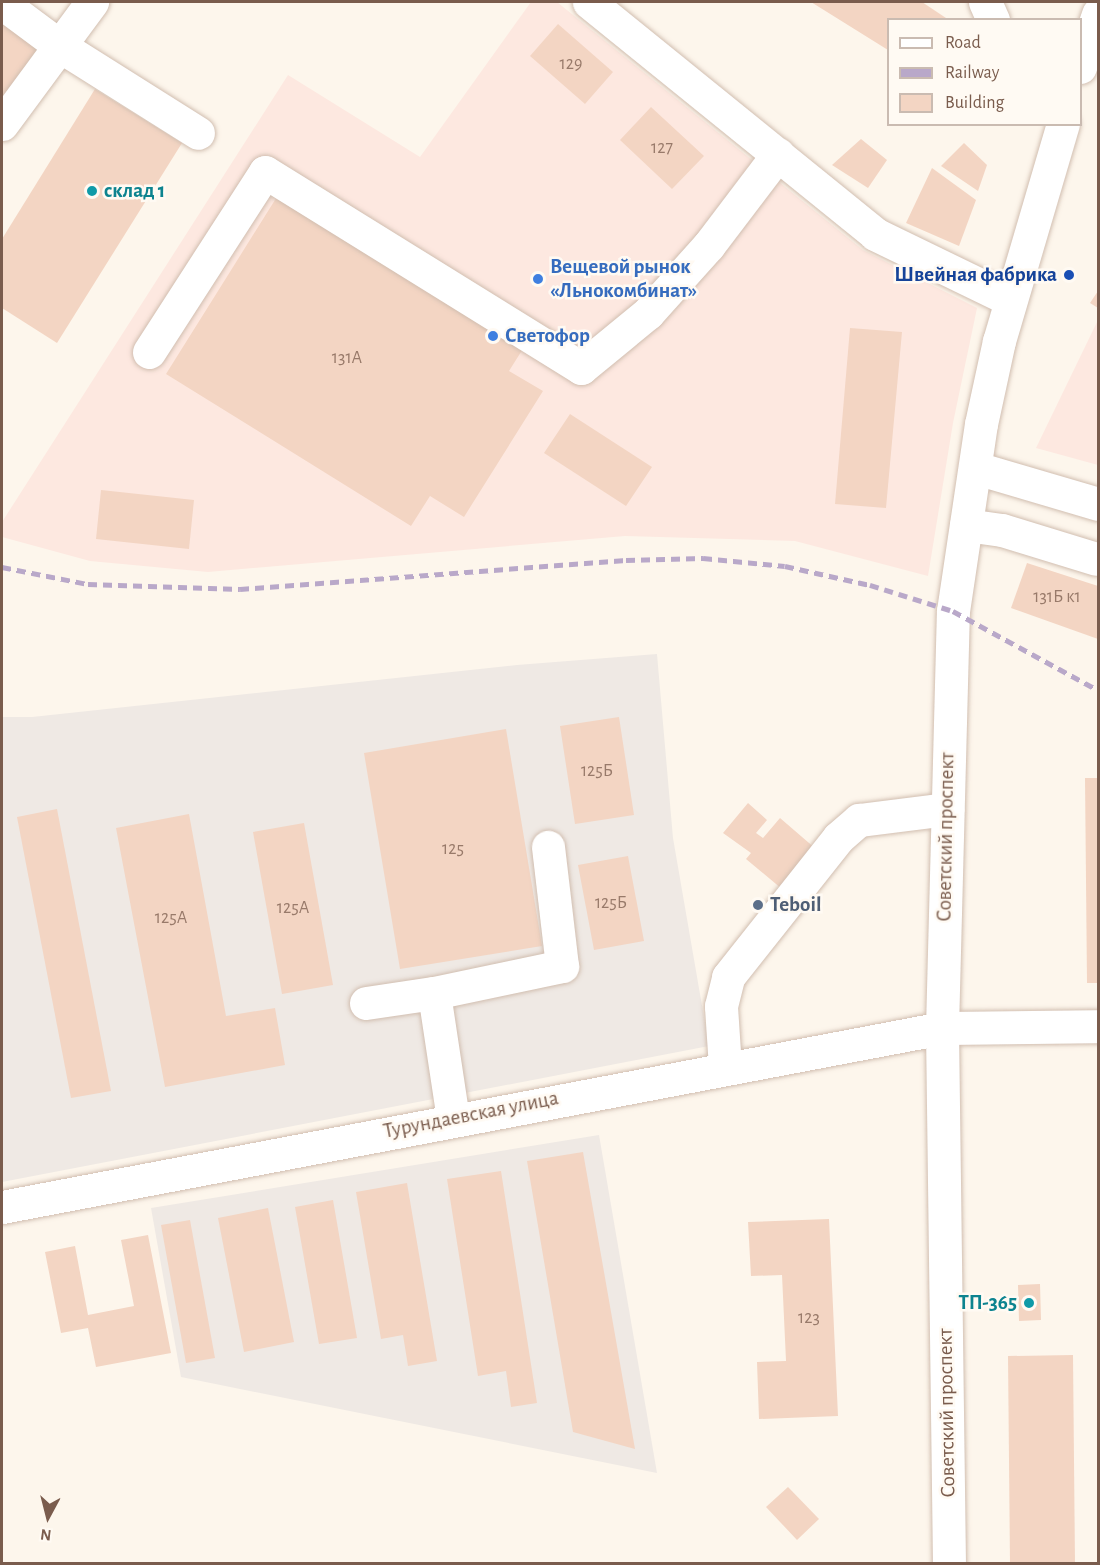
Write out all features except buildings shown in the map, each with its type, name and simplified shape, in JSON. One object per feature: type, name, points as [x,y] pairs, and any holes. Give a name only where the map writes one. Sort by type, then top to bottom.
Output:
[{"type":"street","points":[[2,124],[92,2]]},
{"type":"street","points":[[589,2],[875,234],[1010,299]]},
{"type":"street","points":[[985,2],[992,18]]},
{"type":"street","points":[[2,3],[60,46],[198,133]]},
{"type":"street","points":[[1082,62],[1098,14]]},
{"type":"street","name":"Советский проспект","points":[[949,1563],[942,1028],[949,669],[981,424],[1010,299],[1062,126]]},
{"type":"street","points":[[149,352],[265,172],[581,368],[648,313],[710,245],[777,154]]},
{"type":"street","points":[[976,468],[1098,504]]},
{"type":"street","points":[[966,525],[1002,530],[1096,559]]},
{"type":"street","points":[[725,1067],[721,1006],[728,977],[838,838],[859,820],[947,809]]},
{"type":"street","points":[[366,1003],[434,993],[562,966],[548,847]]},
{"type":"street","points":[[434,993],[453,1119]]},
{"type":"street","name":"Турундаевская улица","points":[[2,1207],[725,1067],[942,1028],[1098,1026]]},
{"type":"shaded area","name":"Вещевой рынок «Льнокомбинат»","points":[[531,2],[557,2],[863,250],[977,308],[953,423],[928,576],[795,541],[625,536],[208,572],[90,561],[2,537],[2,522],[288,75],[420,157]]},
{"type":"shaded area","points":[[1098,320],[1098,465],[1036,448]]},
{"type":"shaded area","points":[[657,654],[673,838],[709,1046],[2,1182],[2,717],[32,717],[517,665]]},
{"type":"shaded area","points":[[599,1135],[657,1473],[181,1377],[151,1208]]},
{"type":"railway","points":[[2,567],[88,584],[240,589],[626,560],[703,558],[785,566],[870,585],[953,611],[1098,690]]},
{"type":"place","name":"склад 1","points":[[92,191]]},
{"type":"place","name":"Швейная фабрика","points":[[1069,275]]},
{"type":"place","name":"Вещевой рынок «Льнокомбинат»","points":[[538,279]]},
{"type":"place","name":"Светофор","points":[[493,336]]},
{"type":"place","name":"Teboil","points":[[758,905]]},
{"type":"place","name":"ТП-365","points":[[1029,1303]]}]
